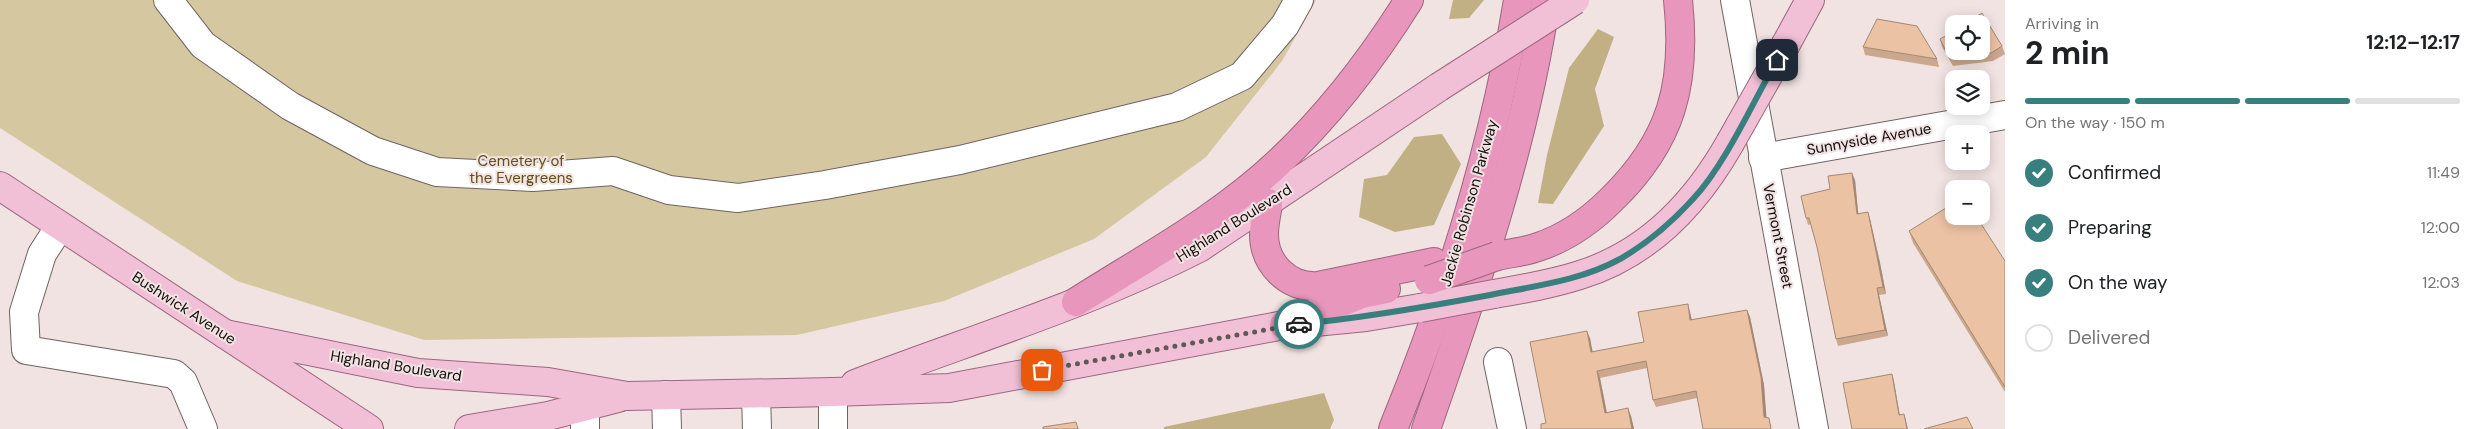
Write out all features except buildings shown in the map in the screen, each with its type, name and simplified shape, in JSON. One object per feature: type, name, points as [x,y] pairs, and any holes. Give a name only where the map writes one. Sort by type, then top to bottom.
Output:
[{"type":"highway","points":[[1076,302],[1201,222],[1278,163],[1352,82],[1374,54],[1409,0]]},
{"type":"highway","name":"Jackie Robinson Parkway","points":[[1393,429],[1427,346],[1468,213],[1492,122],[1518,0]]},
{"type":"highway","name":"Jackie Robinson Parkway","points":[[1426,429],[1476,286],[1500,208],[1534,64],[1546,0]]},
{"type":"highway","points":[[1284,325],[1362,296],[1429,280],[1497,256],[1538,247],[1580,226],[1600,211],[1632,179],[1655,147],[1672,107],[1680,64],[1678,0]]},
{"type":"highway","points":[[1268,203],[1264,234],[1266,246],[1272,264],[1283,275],[1301,286],[1362,296]]},
{"type":"main road","name":"Highland Boulevard","points":[[833,392],[948,348],[1035,320],[1161,268],[1199,248],[1439,87],[1575,0]]},
{"type":"main road","points":[[1362,296],[1546,284],[1581,275],[1612,262],[1657,234],[1694,198],[1709,178],[1810,0]]},
{"type":"main road","name":"Bushwick Avenue","points":[[0,186],[369,429]]},
{"type":"main road","name":"Highland Boulevard","points":[[225,334],[418,373],[548,382],[627,396],[949,388],[1284,325]]},
{"type":"main road","name":"Highland Boulevard","points":[[468,429],[585,418],[627,396]]},
{"type":"street","points":[[168,0],[203,45],[290,106],[373,151],[437,172],[533,177],[613,171],[669,190],[738,198],[825,185],[960,160],[1177,107],[1242,76],[1285,25],[1299,0]]},
{"type":"street","name":"Vermont Street","points":[[1735,0],[1814,429]]},
{"type":"street","name":"Sunnyside Avenue","points":[[1763,158],[2005,114]]},
{"type":"street","points":[[60,226],[42,254],[24,312],[26,350],[174,374],[183,382],[203,429]]},
{"type":"street","points":[[1498,362],[1512,429]]},
{"type":"street","points":[[833,392],[833,429]]},
{"type":"street","points":[[756,394],[757,429]]},
{"type":"street","points":[[666,395],[666,429]]},
{"type":"green space","name":"Cemetery of the Evergreens","points":[[0,0],[1316,0],[1282,61],[1206,157],[1094,239],[944,301],[797,335],[424,340],[237,281],[0,128]]},
{"type":"shaded area","points":[[1453,0],[1484,0],[1469,18],[1449,19]]},
{"type":"shaded area","points":[[1598,29],[1614,37],[1595,89],[1604,126],[1553,204],[1538,203],[1547,155],[1569,68]]},
{"type":"shaded area","points":[[1442,134],[1461,164],[1434,225],[1395,232],[1359,217],[1364,179],[1387,175],[1414,137]]},
{"type":"shaded area","points":[[1324,393],[1334,420],[1330,429],[1164,429],[1164,427]]},
{"type":"way so far","points":[[1042,370],[1284,325],[1299,324]]},
{"type":"route","points":[[1299,324],[1366,317],[1546,284],[1581,275],[1619,260],[1657,234],[1694,198],[1722,158],[1777,60]]}]
